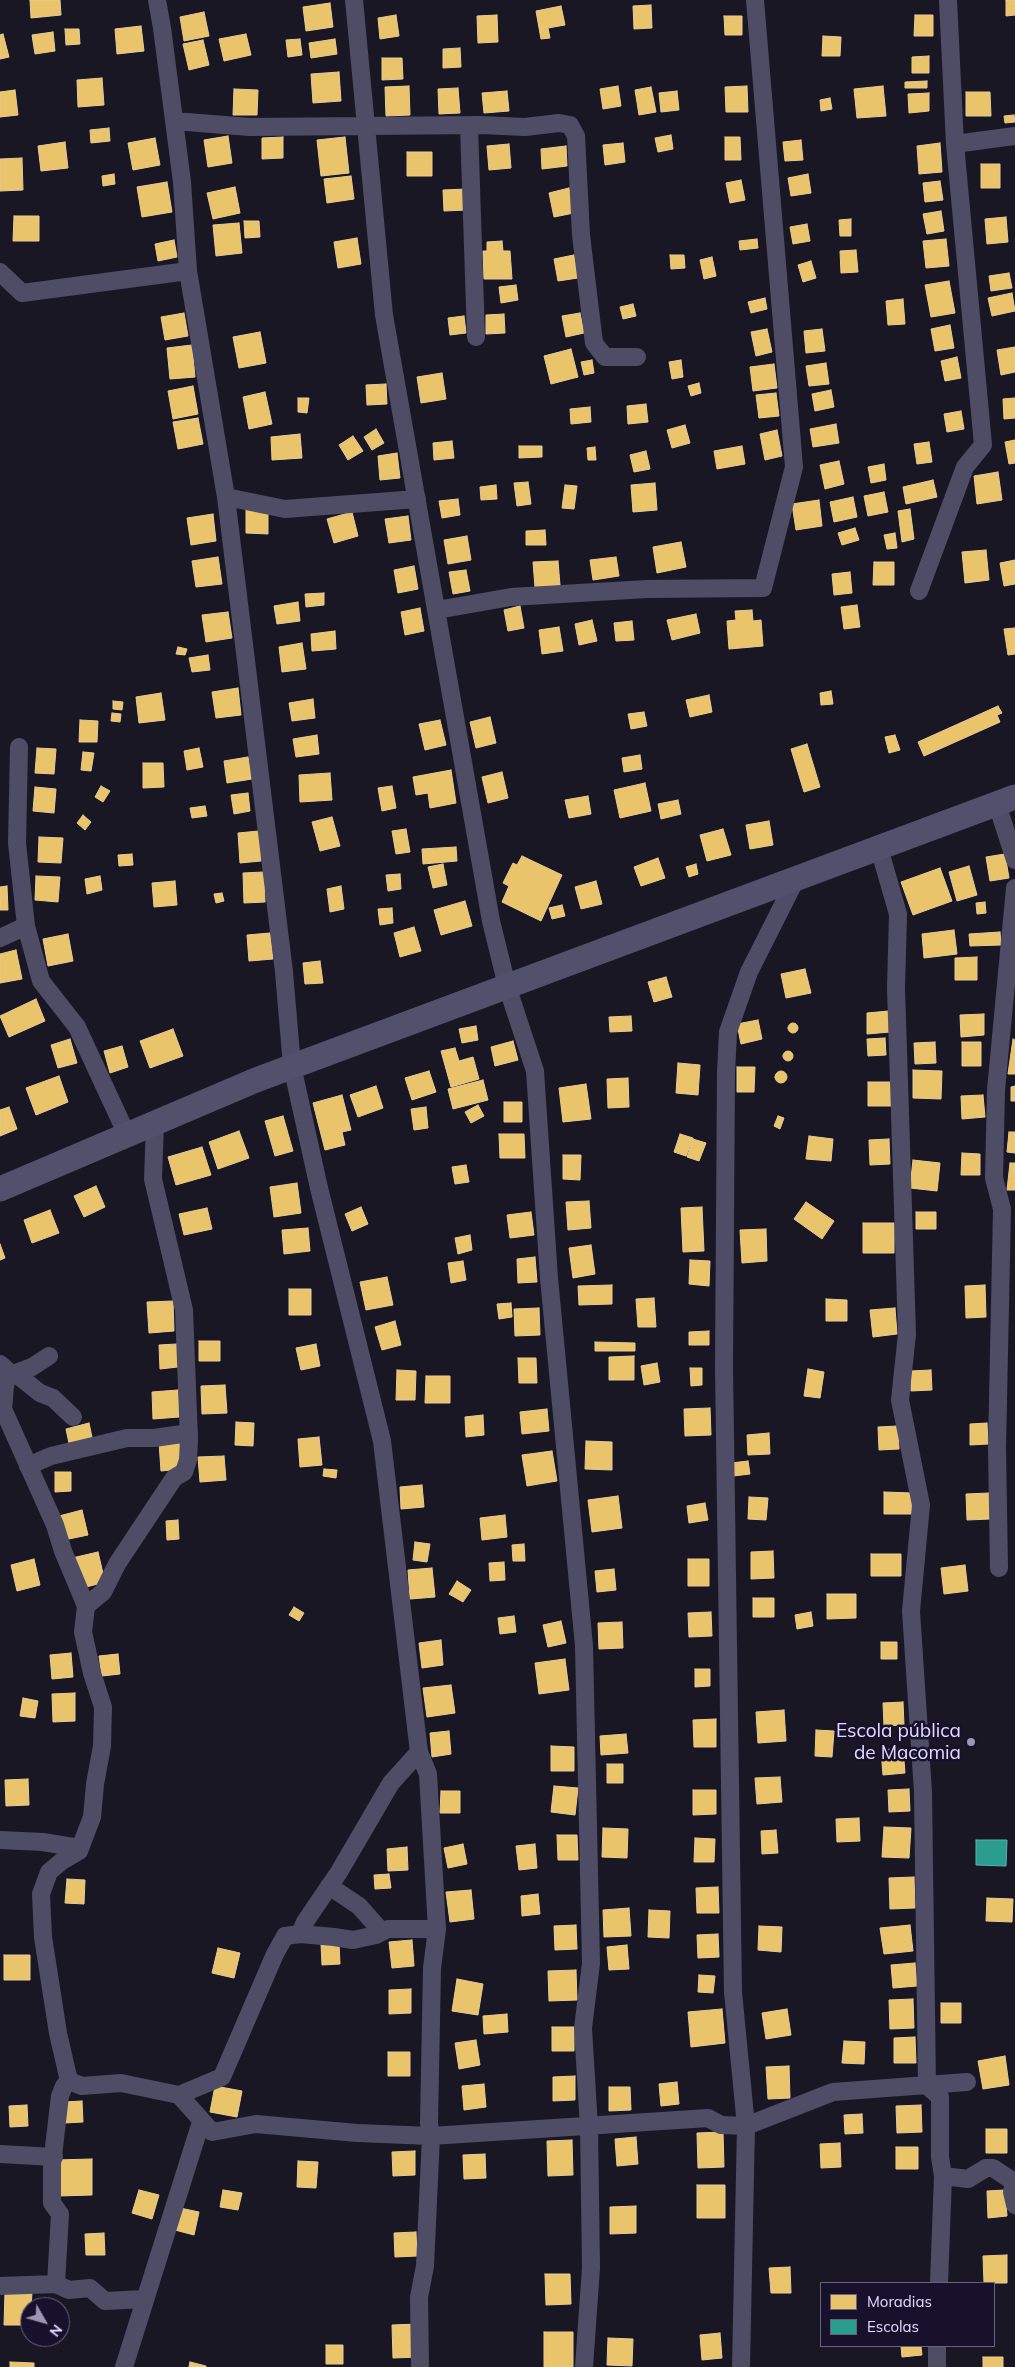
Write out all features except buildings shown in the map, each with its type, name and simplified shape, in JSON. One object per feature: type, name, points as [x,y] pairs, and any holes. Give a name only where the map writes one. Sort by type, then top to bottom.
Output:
[{"type":"main road","points":[[0,1189],[292,1066],[1006,801]]},
{"type":"street","points":[[157,0],[182,182],[188,270],[226,497],[284,972],[292,1066],[319,1188],[382,1441],[419,1752],[428,1774],[429,1821],[437,1929],[432,1968],[429,2123],[431,2136],[425,2266],[419,2297],[420,2367]]},
{"type":"street","points":[[354,0],[384,316],[491,921],[508,986],[535,1071],[549,1278],[584,1646],[591,1963],[583,2028],[589,2128],[591,2268],[584,2367]]},
{"type":"street","points":[[437,610],[511,597],[647,589],[763,588],[794,467],[755,0]]},
{"type":"street","points":[[919,591],[965,468],[983,445],[955,144],[948,0]]},
{"type":"street","points":[[174,121],[250,128],[367,126],[525,127],[559,123],[570,124],[576,136],[581,235],[594,343],[605,357],[637,358]]},
{"type":"street","points":[[469,126],[476,337]]},
{"type":"street","points":[[955,144],[1015,136]]},
{"type":"street","points":[[0,272],[22,293],[188,270]]},
{"type":"street","points":[[226,497],[284,508],[417,499]]},
{"type":"street","points":[[19,747],[16,843],[26,926],[41,981],[77,1027],[127,1135]]},
{"type":"street","points":[[1006,801],[1015,860]]},
{"type":"street","points":[[879,848],[898,914],[896,988],[907,1334],[900,1400],[921,1505],[911,1611],[923,1792],[927,2086],[940,2097],[940,2157],[943,2176],[939,2282]]},
{"type":"street","points":[[741,2367],[746,2126],[734,1992],[724,1367],[726,1074],[728,1032],[749,972],[796,879]]},
{"type":"street","points":[[999,1568],[997,1448],[1008,1208],[994,1178],[996,1090],[1015,888]]},
{"type":"street","points":[[0,938],[26,926]]},
{"type":"street","points":[[86,1606],[103,1592],[117,1564],[174,1478],[184,1472],[188,1460],[189,1433],[184,1310],[153,1179],[155,1123]]},
{"type":"street","points":[[8,1371],[32,1367],[49,1356]]},
{"type":"street","points":[[8,1371],[40,1393],[53,1398],[73,1417]]},
{"type":"street","points":[[8,1371],[3,1409],[55,1525],[63,1551],[86,1606],[83,1632],[92,1673],[104,1707],[102,1746],[95,1784],[92,1817],[79,1851],[62,1860],[49,1872],[41,1894],[43,1937],[58,2033],[69,2082]]},
{"type":"street","points":[[28,1466],[51,1456],[127,1438],[154,1438],[189,1433]]},
{"type":"street","points":[[300,1934],[305,1922],[391,1783],[419,1752]]},
{"type":"street","points":[[0,1840],[43,1842],[73,1847],[79,1851]]},
{"type":"street","points":[[329,1886],[359,1906],[382,1932]]},
{"type":"street","points":[[69,2082],[82,2086],[122,2083],[179,2095],[222,2077],[275,1954],[285,1936],[300,1934],[353,1940],[388,1929],[437,1929]]},
{"type":"street","points":[[56,2284],[60,2214],[52,2203],[54,2157],[60,2096],[64,2086],[69,2082]]},
{"type":"street","points":[[179,2095],[201,2122],[212,2132],[256,2124],[357,2133],[431,2136],[589,2128],[708,2118],[721,2124],[746,2126],[833,2092],[967,2082]]},
{"type":"street","points":[[124,2367],[201,2122]]},
{"type":"street","points":[[0,2154],[54,2157]]},
{"type":"street","points":[[943,2176],[968,2179],[986,2168],[994,2168],[1014,2182],[1012,2192],[1015,2205]]},
{"type":"street","points":[[0,2286],[56,2284],[69,2290],[90,2288],[105,2301],[144,2299]]},
{"type":"street","points":[[936,2347],[936,2367]]},
{"type":"place","name":"Escola pública de Macomia","points":[[971,1742]]}]
